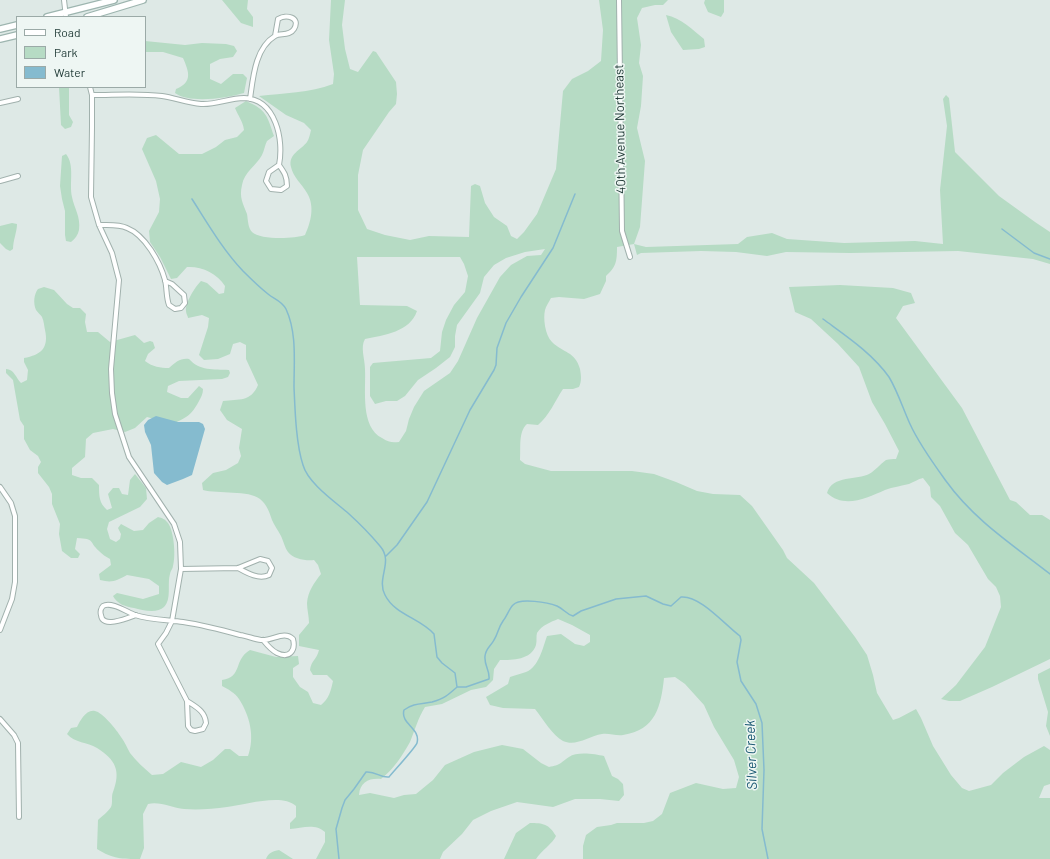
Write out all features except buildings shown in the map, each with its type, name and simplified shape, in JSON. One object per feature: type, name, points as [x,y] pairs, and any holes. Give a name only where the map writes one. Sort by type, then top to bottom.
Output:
[{"type":"main road","points":[[56,16],[66,15],[114,0]]},
{"type":"main road","points":[[90,16],[143,0]]},
{"type":"main road","points":[[0,29],[16,25]]},
{"type":"main road","points":[[0,39],[16,35]]},
{"type":"street","points":[[64,0],[66,15]]},
{"type":"street","name":"40th Avenue Northeast","points":[[619,0],[622,231],[630,257]]},
{"type":"street","points":[[250,99],[256,63],[260,53],[275,36],[278,19],[285,16],[292,18],[296,24],[295,28],[288,34],[275,36]]},
{"type":"street","points":[[90,88],[92,95],[91,197],[99,225],[112,253],[119,280],[111,369],[115,414],[129,457],[174,524],[180,542],[180,569],[172,620],[166,633],[158,644],[187,701],[188,726],[191,730],[195,731],[203,729],[206,723],[203,713],[187,701]]},
{"type":"street","points":[[92,95],[147,94],[163,96],[188,103],[201,104],[212,104],[242,98],[250,99],[262,105],[272,115],[277,126],[281,148],[279,165],[287,176],[287,186],[281,190],[271,189],[266,181],[269,172],[279,165]]},
{"type":"street","points":[[0,104],[18,99]]},
{"type":"street","points":[[0,181],[18,176]]},
{"type":"street","points":[[99,225],[118,225],[126,227],[143,239],[154,256],[165,281],[169,305],[175,309],[180,308],[185,303],[184,295],[172,284],[165,281]]},
{"type":"street","points":[[0,487],[11,503],[14,516],[15,582],[12,598],[0,630]]},
{"type":"street","points":[[180,569],[238,568],[260,559],[268,561],[272,568],[269,575],[261,577],[249,574],[238,568]]},
{"type":"street","points":[[136,615],[119,621],[109,622],[102,618],[101,611],[102,607],[105,605],[112,605],[136,615],[194,624],[263,640],[287,635],[293,639],[294,648],[289,654],[281,655],[269,647],[263,640]]},
{"type":"street","points":[[0,719],[14,735],[18,743],[19,817]]},
{"type":"green space","points":[[222,0],[248,0],[247,9],[253,17],[253,27],[241,23]]},
{"type":"green space","points":[[331,0],[345,0],[342,25],[345,49],[350,69],[358,72],[373,51],[376,52],[396,82],[396,104],[363,150],[358,175],[358,210],[367,229],[385,235],[410,240],[429,236],[469,237],[471,186],[475,184],[480,186],[485,203],[494,217],[507,226],[511,236],[517,239],[537,214],[556,169],[563,91],[572,79],[588,71],[601,61],[603,30],[599,0],[668,0],[663,5],[642,8],[637,18],[641,45],[639,63],[643,76],[641,106],[637,128],[645,161],[640,227],[634,244],[617,247],[615,264],[606,276],[606,281],[600,294],[584,299],[559,297],[551,298],[545,310],[544,317],[548,335],[556,346],[572,355],[578,363],[581,382],[579,387],[573,389],[563,389],[549,413],[538,425],[527,424],[524,427],[520,440],[520,460],[525,464],[551,471],[632,471],[654,474],[697,491],[713,494],[740,495],[752,506],[787,558],[814,583],[855,637],[867,655],[877,693],[893,720],[916,709],[933,746],[951,775],[962,788],[969,791],[991,785],[1003,773],[1024,757],[1044,746],[1050,750],[1050,784],[1044,786],[1039,798],[1050,798],[1050,859],[583,859],[583,846],[586,835],[597,827],[617,823],[644,823],[653,821],[662,814],[670,793],[696,783],[723,789],[736,788],[739,777],[734,760],[714,727],[704,705],[685,684],[675,677],[664,678],[661,698],[655,715],[643,728],[623,735],[597,735],[573,743],[568,743],[559,739],[535,709],[503,708],[490,705],[486,697],[508,684],[510,677],[526,672],[534,666],[540,656],[547,636],[561,634],[575,644],[584,646],[590,642],[590,635],[558,619],[539,630],[537,633],[536,645],[530,654],[521,658],[500,660],[494,669],[493,680],[486,687],[471,690],[442,704],[425,707],[418,720],[410,742],[397,762],[381,779],[369,780],[363,784],[359,795],[370,793],[394,798],[416,794],[433,780],[445,765],[474,752],[502,745],[523,749],[541,763],[549,767],[558,765],[572,755],[577,754],[604,756],[612,776],[623,784],[624,795],[619,801],[575,799],[553,807],[517,802],[491,811],[473,820],[462,834],[443,852],[440,859],[316,859],[325,842],[325,832],[321,829],[313,827],[290,829],[290,823],[296,817],[296,806],[290,802],[282,800],[263,801],[222,808],[200,809],[184,809],[157,803],[148,804],[143,814],[144,848],[140,859],[118,858],[97,849],[98,820],[111,807],[112,794],[117,778],[115,767],[109,757],[97,748],[77,741],[67,734],[71,728],[77,727],[86,714],[95,711],[101,714],[116,730],[130,753],[140,764],[152,775],[163,774],[181,762],[201,767],[213,760],[225,749],[230,749],[239,756],[248,756],[251,741],[249,719],[239,699],[222,686],[222,680],[229,678],[236,672],[241,658],[250,650],[276,657],[298,656],[299,664],[293,668],[293,677],[300,687],[308,692],[313,703],[321,705],[324,703],[331,688],[333,681],[327,675],[313,675],[310,670],[319,650],[299,646],[299,635],[309,623],[307,603],[310,591],[321,574],[318,565],[314,560],[300,559],[288,552],[273,522],[268,508],[260,499],[249,494],[203,490],[202,483],[213,473],[226,470],[238,463],[241,456],[239,448],[242,429],[227,420],[220,410],[223,401],[244,399],[252,394],[258,385],[246,359],[246,345],[240,342],[233,344],[230,354],[218,359],[204,360],[199,355],[208,327],[209,318],[202,315],[188,318],[186,311],[187,304],[193,291],[201,281],[207,283],[219,294],[224,293],[225,286],[218,277],[208,271],[192,267],[187,267],[177,278],[171,279],[160,257],[150,242],[149,231],[159,212],[160,199],[156,181],[142,149],[147,138],[156,135],[179,154],[202,154],[216,147],[225,140],[237,137],[244,130],[242,121],[235,108],[246,101],[253,104],[265,114],[270,123],[274,136],[267,141],[262,155],[243,180],[241,197],[247,214],[248,224],[252,232],[256,235],[269,238],[286,238],[305,235],[309,225],[311,203],[307,193],[294,174],[291,167],[291,159],[293,155],[307,142],[311,130],[304,123],[286,115],[259,96],[306,91],[333,84],[334,74],[329,40]],"holes":[[[545,249],[541,255],[527,256],[511,265],[500,277],[477,318],[458,361],[450,373],[424,391],[414,407],[406,431],[399,442],[388,441],[375,433],[370,426],[367,417],[363,349],[365,339],[388,334],[402,328],[409,324],[417,311],[407,306],[360,305],[357,257],[460,257],[468,276],[465,292],[454,305],[446,320],[442,332],[440,351],[431,358],[373,363],[370,367],[370,396],[375,404],[386,401],[397,401],[405,396],[418,380],[450,357],[455,347],[457,325],[480,293],[484,277],[494,265],[506,258],[525,252]]]},
{"type":"green space","points":[[705,0],[724,0],[724,12],[721,17],[708,12],[704,3]]},
{"type":"green space","points":[[666,15],[677,19],[696,32],[704,39],[705,47],[683,50],[671,32]]},
{"type":"green space","points":[[146,41],[185,45],[202,43],[226,44],[234,46],[237,51],[233,57],[220,59],[210,64],[210,79],[221,84],[233,74],[243,74],[247,78],[244,93],[228,97],[199,99],[182,96],[175,93],[176,89],[187,80],[187,68],[183,58],[163,52],[146,52]]},
{"type":"green space","points":[[59,88],[69,88],[69,115],[73,122],[71,127],[65,129],[61,125]]},
{"type":"green space","points":[[946,95],[949,98],[955,152],[999,196],[1050,232],[1050,264],[1033,259],[958,251],[850,253],[786,252],[767,256],[736,252],[701,251],[641,253],[637,255],[634,244],[646,247],[738,244],[747,237],[772,233],[787,239],[844,243],[915,241],[943,244],[940,190],[947,126],[943,99]]},
{"type":"green space","points":[[66,154],[70,163],[71,192],[79,225],[77,235],[71,242],[66,241],[65,211],[60,186],[62,156]]},
{"type":"green space","points":[[12,223],[17,224],[17,227],[13,249],[10,251],[0,243],[0,226]]},
{"type":"green space","points":[[840,285],[893,288],[911,293],[915,303],[903,306],[896,318],[962,408],[1010,500],[1016,502],[1030,515],[1042,515],[1050,520],[1050,659],[960,701],[941,699],[956,685],[985,647],[1001,607],[1000,596],[996,587],[988,579],[968,545],[955,533],[940,506],[931,497],[930,487],[923,478],[863,499],[848,501],[841,500],[834,498],[827,493],[834,483],[864,476],[869,474],[886,460],[896,459],[899,451],[872,402],[859,367],[838,344],[811,319],[795,312],[789,287]]},
{"type":"green space","points":[[44,287],[54,290],[67,304],[73,308],[80,308],[86,314],[85,322],[87,332],[98,332],[110,342],[135,335],[144,343],[150,341],[153,342],[155,348],[148,354],[145,361],[151,365],[169,368],[176,362],[189,359],[198,366],[229,370],[230,373],[228,377],[222,379],[179,381],[168,386],[167,392],[181,398],[188,398],[199,386],[203,389],[194,410],[188,416],[173,424],[147,417],[135,428],[125,432],[113,429],[93,433],[86,439],[85,457],[72,468],[72,475],[81,478],[92,478],[99,485],[100,499],[102,505],[107,510],[112,508],[108,494],[113,488],[119,488],[122,494],[128,495],[130,480],[135,474],[146,488],[147,499],[140,507],[109,522],[107,529],[110,539],[116,542],[120,539],[121,534],[118,528],[121,524],[134,531],[143,530],[149,523],[158,517],[168,523],[173,537],[174,562],[169,578],[168,600],[161,609],[154,611],[141,610],[119,603],[113,596],[117,593],[143,599],[159,594],[159,586],[149,579],[127,575],[114,581],[100,580],[99,574],[111,565],[110,559],[100,552],[91,541],[83,538],[77,538],[75,549],[80,554],[78,558],[71,558],[62,551],[59,534],[60,524],[52,504],[52,494],[49,487],[38,473],[38,467],[41,462],[38,456],[30,450],[24,439],[24,426],[20,420],[13,380],[6,373],[6,369],[11,370],[21,383],[27,380],[28,370],[24,362],[24,358],[39,353],[45,346],[46,336],[44,322],[42,316],[36,310],[34,302],[38,289]]},
{"type":"green space","points":[[1050,668],[1050,736],[1046,726],[1048,712],[1038,679],[1038,674]]},
{"type":"green space","points":[[530,823],[545,825],[551,829],[556,836],[536,859],[504,859],[516,833]]},
{"type":"green space","points":[[279,850],[293,859],[266,859],[268,855]]},
{"type":"water","points":[[156,416],[178,422],[199,422],[203,424],[205,429],[192,475],[167,485],[154,473],[151,445],[145,432],[144,425],[148,420]]},
{"type":"waterway","points":[[386,556],[397,545],[427,502],[470,410],[494,370],[496,365],[497,348],[506,323],[553,248],[575,194]]},
{"type":"waterway","points":[[192,199],[236,263],[258,286],[280,302],[286,309],[290,318],[293,337],[297,437],[306,472],[316,485],[348,513],[380,546],[384,552],[385,558],[382,582],[385,595],[389,602],[401,612],[422,624],[434,634],[437,657],[455,673],[457,687]]},
{"type":"waterway","points":[[1002,229],[1034,253],[1050,259]]},
{"type":"waterway","points":[[823,319],[850,338],[875,360],[889,377],[910,424],[926,453],[957,495],[981,520],[1050,574]]},
{"type":"waterway","name":"Silver Creek","points":[[339,859],[336,829],[345,800],[366,772],[373,772],[389,777],[417,743],[416,733],[407,723],[404,710],[414,705],[440,699],[457,687],[466,687],[489,679],[485,659],[487,649],[493,642],[501,624],[513,605],[522,601],[548,603],[557,606],[573,616],[581,611],[616,599],[646,596],[671,606],[681,597],[696,601],[712,612],[740,636],[741,640],[737,662],[741,681],[756,704],[762,723],[764,770],[762,829],[768,859]]}]
